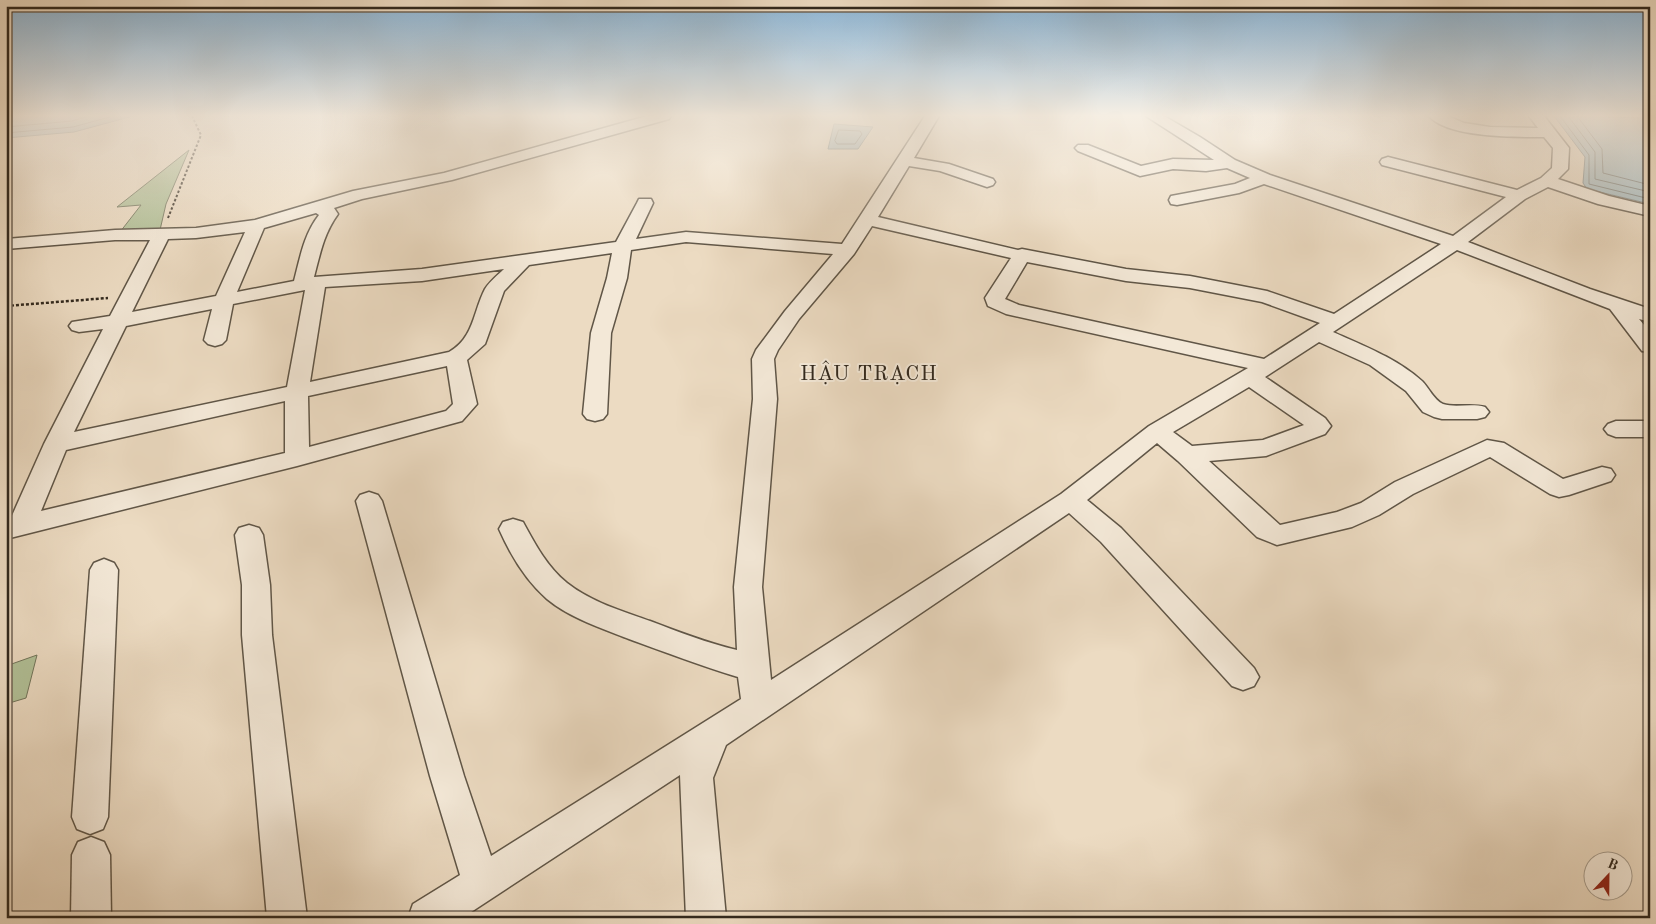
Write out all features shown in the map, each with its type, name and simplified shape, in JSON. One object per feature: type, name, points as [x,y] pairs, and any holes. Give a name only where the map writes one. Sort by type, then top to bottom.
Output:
[{"type":"street","points":[[6,244],[115,234],[196,233],[257,225],[359,195],[444,184],[524,159]]},
{"type":"street","points":[[1111,159],[1140,171],[1173,164],[1206,166],[1229,163]]},
{"type":"street","points":[[1223,159],[1264,178],[1456,243],[1650,316]]},
{"type":"street","points":[[427,918],[758,706],[1070,500],[1157,431],[1259,372],[1456,243],[1519,195],[1547,181],[1560,169],[1560,159]]},
{"type":"street","points":[[758,706],[753,667],[748,587],[765,399],[763,359],[767,350],[792,315],[847,250],[906,161],[943,167],[987,182]]},
{"type":"street","points":[[1388,162],[1519,195]]},
{"type":"street","points":[[1177,200],[1240,188],[1264,178]]},
{"type":"street","points":[[1547,181],[1604,200],[1650,212]]},
{"type":"street","points":[[595,414],[601,333],[617,278],[623,246],[645,203]]},
{"type":"street","points":[[298,458],[297,392],[315,238],[322,223],[329,214],[323,210],[326,204]]},
{"type":"street","points":[[868,220],[1011,253]]},
{"type":"street","points":[[214,340],[224,299],[257,225]]},
{"type":"street","points":[[14,527],[162,233]]},
{"type":"street","points":[[79,326],[118,321],[309,284],[422,275],[697,237],[847,250]]},
{"type":"street","points":[[1187,456],[1266,448],[1317,429],[1319,426],[1259,372],[999,305],[995,298],[1022,255],[1126,275],[1190,282],[1267,297],[1326,327],[1378,360],[1414,386],[1431,407],[1442,412],[1477,412]]},
{"type":"street","points":[[56,444],[456,357],[466,352],[474,344],[495,289],[523,261]]},
{"type":"street","points":[[1617,305],[1650,346]]},
{"type":"street","points":[[14,527],[298,458],[454,416],[465,404],[456,357]]},
{"type":"street","points":[[1616,429],[1650,429]]},
{"type":"street","points":[[1157,431],[1187,456],[1271,534],[1276,535],[1343,520],[1370,509],[1404,488],[1487,448],[1495,449],[1559,488],[1602,475]]},
{"type":"street","points":[[1070,500],[1110,535],[1243,677]]},
{"type":"street","points":[[369,501],[447,776],[481,883]]},
{"type":"street","points":[[513,529],[519,544],[543,575],[555,589],[569,599],[591,611],[686,648],[753,667]]},
{"type":"street","points":[[249,535],[256,585],[257,635],[287,918]]},
{"type":"street","points":[[90,817],[104,570]]},
{"type":"street","points":[[706,918],[696,778],[713,735]]},
{"type":"street","points":[[91,855],[91,918]]},
{"type":"path","points":[[162,233],[191,159]]},
{"type":"path","points":[[6,306],[130,297]]},
{"type":"green space","points":[[177,159],[185,159],[166,204],[160,230],[120,232],[141,205],[117,207]]},
{"type":"green space","points":[[37,655],[26,698],[6,704],[6,666]]},
{"type":"water","points":[[1585,159],[1650,159],[1650,204],[1587,189],[1583,183]]},
{"type":"district","name":"HẬU TRẠCH","points":[[869,373]]}]
